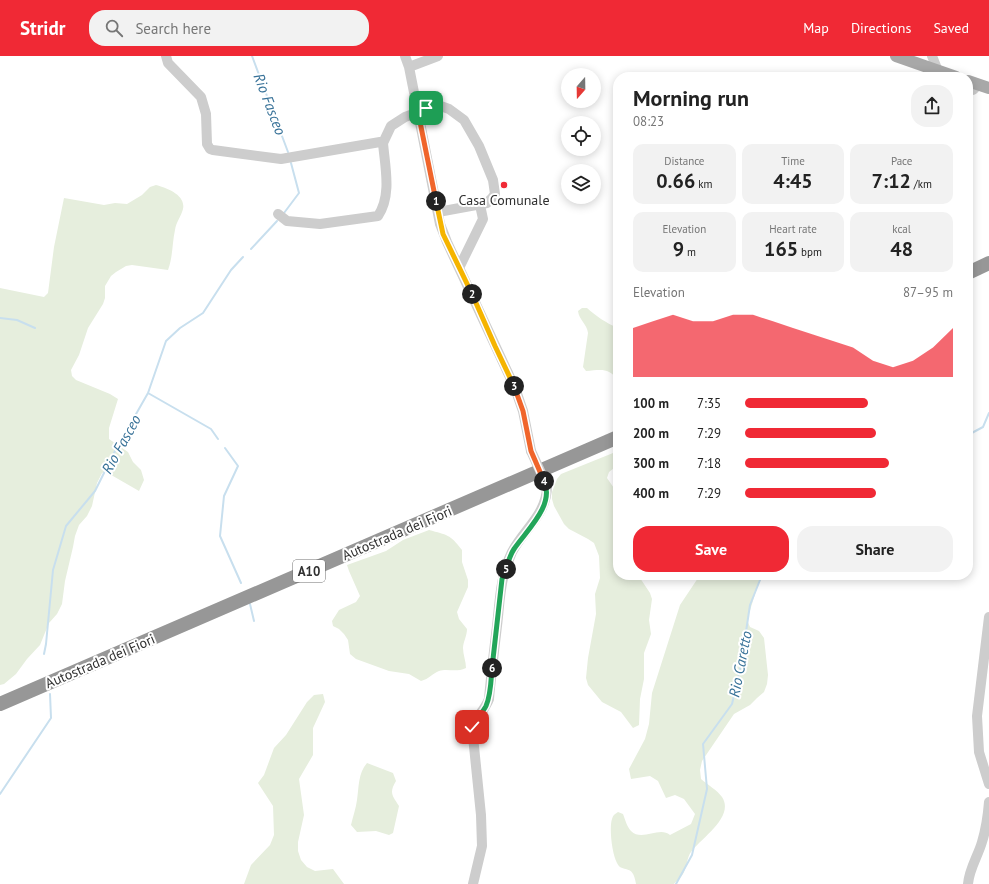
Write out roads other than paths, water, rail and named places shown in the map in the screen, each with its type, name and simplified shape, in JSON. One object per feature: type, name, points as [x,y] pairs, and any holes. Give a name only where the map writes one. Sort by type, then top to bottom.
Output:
[{"type":"highway","points":[[973,271],[989,263]]},
{"type":"highway","points":[[973,281],[989,273]]},
{"type":"highway","name":"Autostrada dei Fiori","points":[[0,694],[613,429]]},
{"type":"highway","name":"Autostrada dei Fiori","points":[[0,704],[613,439]]},
{"type":"main road","points":[[896,56],[941,72]]},
{"type":"street","points":[[166,56],[168,63],[201,97],[206,114],[206,144],[213,150],[281,159],[380,142],[383,143]]},
{"type":"street","points":[[405,56],[409,67],[443,234],[515,388],[523,411],[531,451],[547,486],[547,494],[544,505],[537,518],[513,551],[502,579],[489,699],[486,707],[474,721],[472,727],[482,846],[473,884]]},
{"type":"street","points":[[409,67],[438,56]]},
{"type":"street","points":[[932,56],[938,71]]},
{"type":"street","points":[[278,214],[286,221],[320,224],[378,216],[382,210],[387,182],[383,143],[392,126],[405,117],[438,105],[449,109],[464,120],[479,146],[493,180],[495,194],[487,203],[438,212]]},
{"type":"street","points":[[459,268],[483,219],[480,205]]},
{"type":"street","points":[[989,617],[977,716],[979,752],[989,784]]},
{"type":"street","points":[[968,884],[969,877],[982,843],[989,802]]},
{"type":"waterway","name":"Rio Fasceo","points":[[252,56],[288,152]]},
{"type":"waterway","name":"Rio Fasceo","points":[[284,213],[299,193],[291,163]]},
{"type":"waterway","name":"Rio Fasceo","points":[[251,249],[277,221]]},
{"type":"waterway","name":"Rio Fasceo","points":[[44,654],[53,570],[66,526],[95,491],[115,451],[148,393],[166,341],[180,328],[203,313],[231,270],[243,257]]},
{"type":"waterway","points":[[0,318],[17,320],[35,328]]},
{"type":"waterway","points":[[148,393],[211,429],[218,439]]},
{"type":"waterway","name":"Rio Caretto","points":[[973,432],[983,427],[989,413]]},
{"type":"waterway","points":[[225,448],[238,466],[224,496],[220,536],[241,583]]},
{"type":"waterway","name":"Rio Caretto","points":[[676,884],[692,855],[707,789],[703,744],[732,704],[741,665],[750,605],[760,580]]},
{"type":"waterway","points":[[250,604],[254,621]]},
{"type":"waterway","name":"Rio Fasceo","points":[[0,794],[51,718],[50,694]]},
{"type":"place","name":"Casa Comunale","points":[[504,185]]}]
